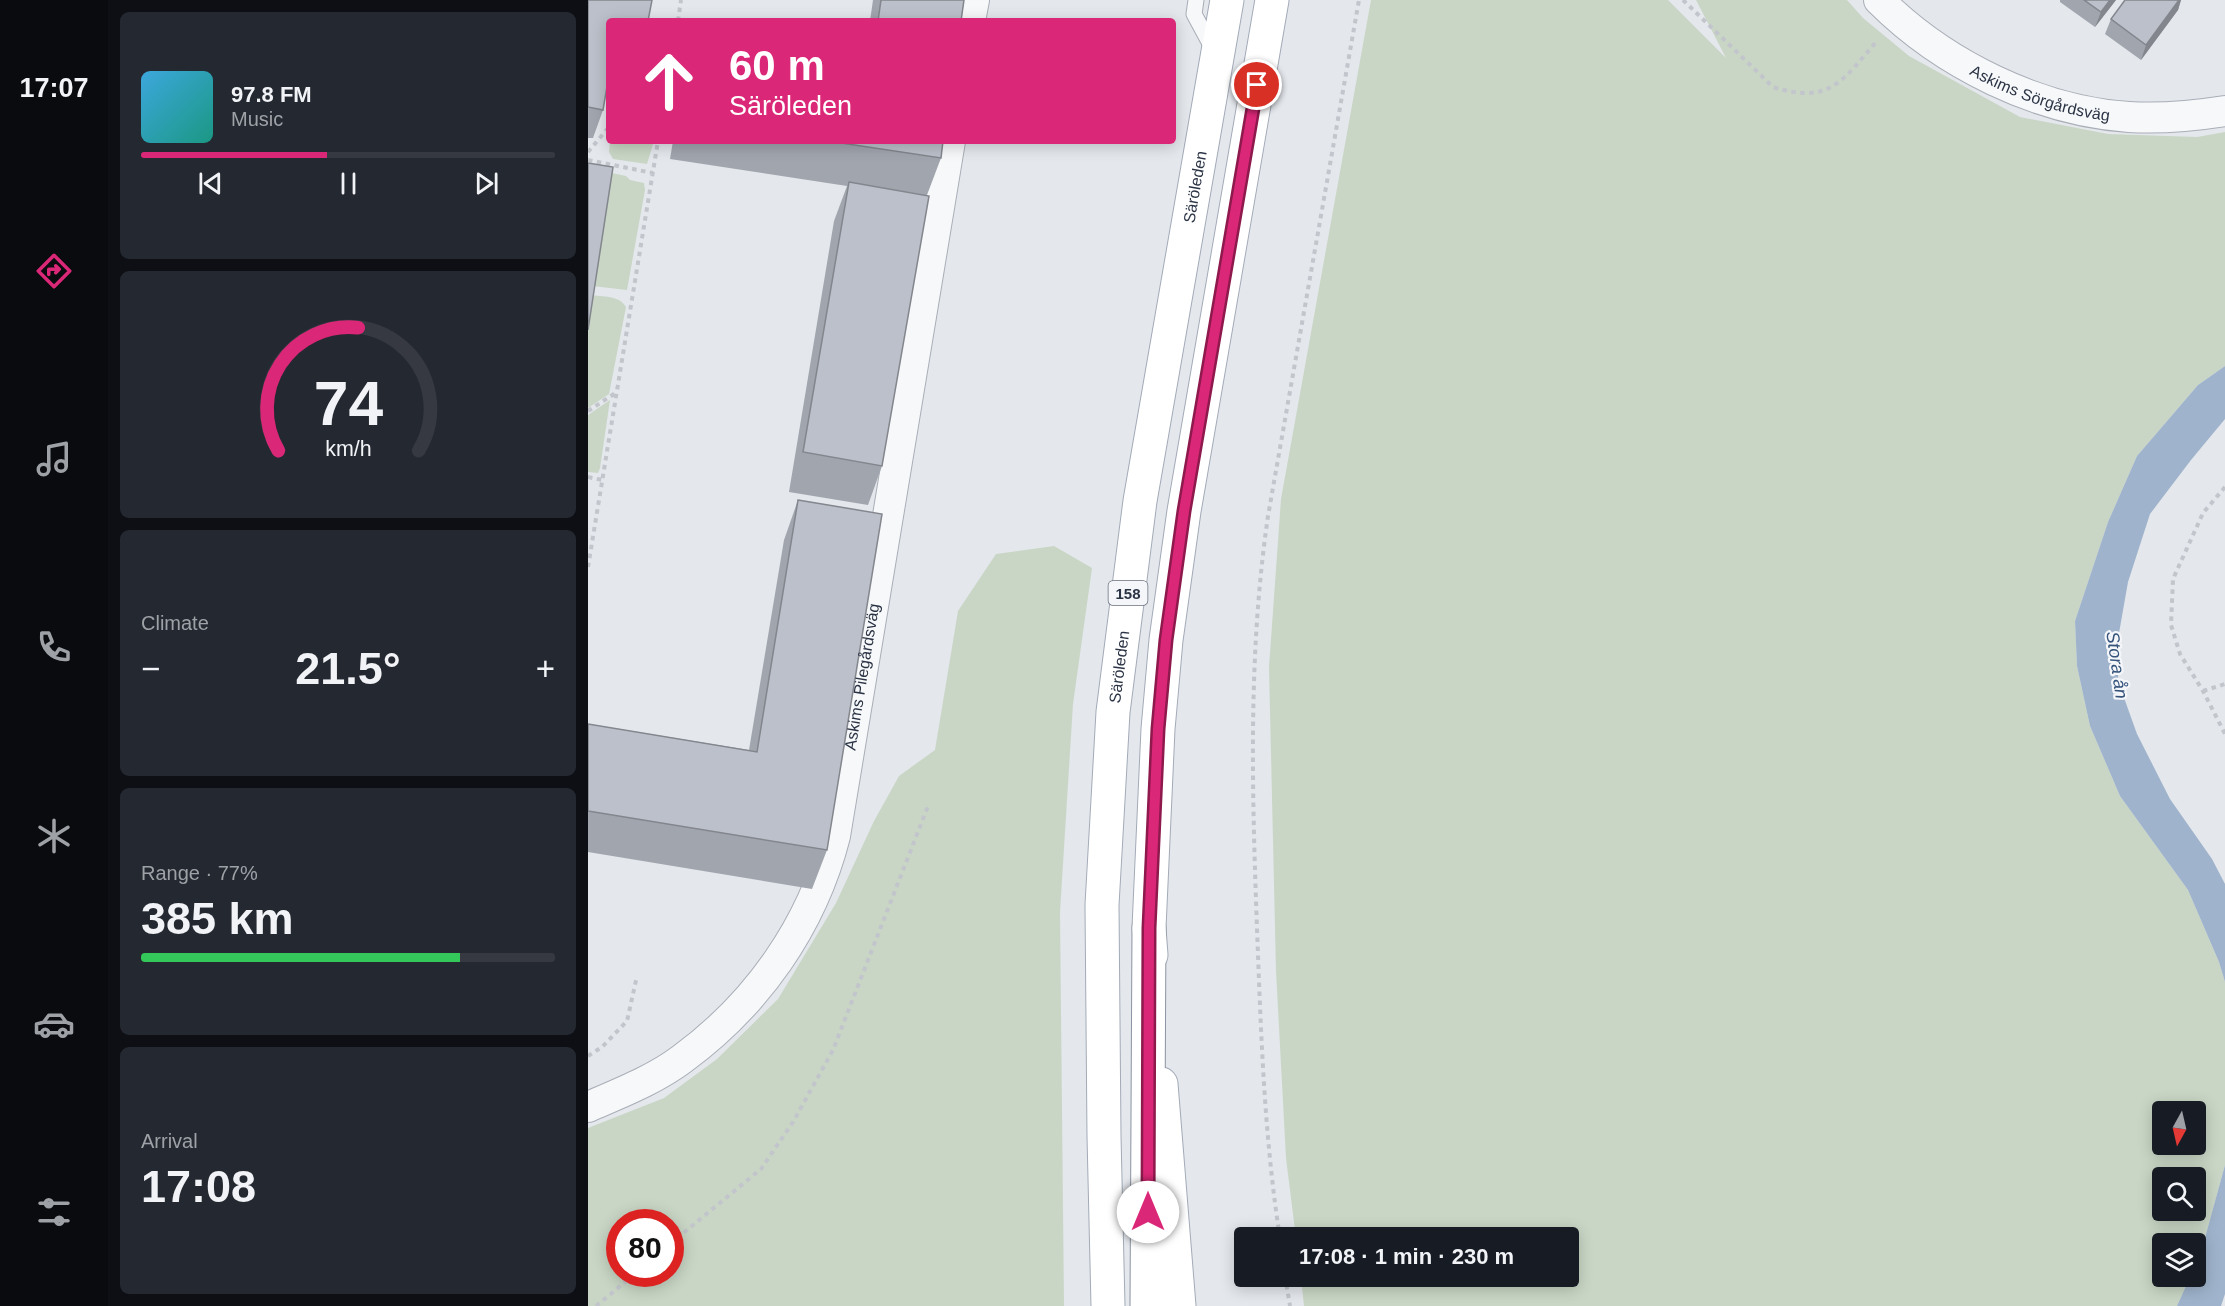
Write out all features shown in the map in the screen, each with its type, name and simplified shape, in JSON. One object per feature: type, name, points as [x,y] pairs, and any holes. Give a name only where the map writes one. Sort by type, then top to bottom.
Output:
[{"type":"main road","name":"Säröleden","points":[[1108,1306],[1102,905],[1113,712],[1140,501],[1227,0]]},
{"type":"main road","name":"158","points":[[1179,1306],[1149,928],[1158,729],[1166,640],[1184,511],[1272,0]]},
{"type":"main road","points":[[1147,1306],[1149,928]]},
{"type":"street","points":[[971,18],[974,0]]},
{"type":"street","name":"Askims Sörgårdsväg","points":[[1888,9],[1972,70],[2040,99],[2080,110],[2127,117],[2163,117],[2225,111]]},
{"type":"street","name":"Askims Pilegårdsväg","points":[[588,1107],[640,1085],[673,1065],[723,1025],[760,986],[790,945],[814,899],[828,864],[835,836],[950,144]]},
{"type":"lane","points":[[1196,0],[1194,14],[1217,57]]},
{"type":"path","points":[[678,18],[681,0]]},
{"type":"path","points":[[1279,1227],[1264,1100],[1254,843],[1253,715],[1258,591],[1268,516],[1359,0]]},
{"type":"path","points":[[1683,0],[1773,87],[1792,93],[1809,94],[1828,90],[1847,76],[1888,9]]},
{"type":"path","points":[[588,152],[606,131]]},
{"type":"path","points":[[588,567],[658,144]]},
{"type":"path","points":[[588,160],[653,173]]},
{"type":"path","points":[[588,411],[617,392]]},
{"type":"path","points":[[588,477],[602,480]]},
{"type":"path","points":[[2225,487],[2203,513],[2173,579],[2171,625],[2180,654],[2203,691],[2225,734]]},
{"type":"path","points":[[2203,691],[2225,684]]},
{"type":"path","points":[[684,1232],[761,1169],[793,1122],[833,1050],[928,806]]},
{"type":"path","points":[[588,1056],[602,1047],[627,1021],[637,976]]},
{"type":"path","points":[[596,1306],[619,1287]]},
{"type":"path","points":[[1287,1287],[1290,1306]]},
{"type":"green space","points":[[1371,0],[1668,0],[1726,58],[1696,0],[1847,0],[1863,18],[1909,56],[2020,117],[2108,134],[2197,137],[2225,132],[2225,366],[2198,385],[2137,456],[2108,522],[2075,621],[2077,666],[2090,726],[2120,796],[2188,890],[2219,962],[2225,982],[2225,1165],[2206,1234],[2152,1233],[2152,1287],[2186,1287],[2177,1306],[1304,1306],[1302,1287],[1579,1287],[1579,1227],[1295,1227],[1286,1158],[1276,971],[1269,667],[1281,499]]},
{"type":"green space","points":[[610,144],[653,144],[647,164],[613,159],[609,152]]},
{"type":"green space","points":[[588,168],[626,176],[630,180],[644,183],[645,190],[627,290],[592,286]]},
{"type":"green space","points":[[590,295],[615,298],[626,307],[609,394],[588,408],[588,309]]},
{"type":"green space","points":[[610,400],[600,468],[598,473],[588,472],[588,415]]},
{"type":"green space","points":[[1054,546],[1092,568],[1073,704],[1060,912],[1064,1306],[588,1306],[588,1128],[664,1098],[717,1059],[778,999],[836,903],[874,821],[899,776],[935,750],[958,611],[996,554]]},
{"type":"water","name":"Stora ån","points":[[2225,366],[2225,419],[2150,514],[2128,582],[2119,633],[2118,681],[2137,734],[2170,799],[2212,859],[2225,884],[2225,982],[2219,962],[2188,890],[2120,796],[2090,726],[2077,666],[2075,621],[2108,522],[2137,456],[2198,385]]},
{"type":"water","points":[[2225,1165],[2225,1294],[2221,1306],[2177,1306],[2186,1287],[2206,1287],[2206,1234]]},
{"type":"building","points":[[588,0],[652,0],[649,18],[606,18],[606,92],[603,110],[588,107]]},
{"type":"building","points":[[881,0],[964,0],[961,18],[878,18]]},
{"type":"building","points":[[2084,0],[2110,0],[2101,12]]},
{"type":"building","points":[[2125,0],[2179,0],[2146,45],[2111,19]]},
{"type":"building","points":[[848,144],[943,144],[941,158]]},
{"type":"building","points":[[588,163],[613,167],[588,330]]},
{"type":"building","points":[[849,182],[929,196],[882,466],[803,452]]},
{"type":"building","points":[[798,500],[882,514],[827,850],[588,811],[588,724],[757,752]]},
{"type":"route","points":[[1148,1212],[1149,928],[1158,729],[1166,640],[1184,511],[1257,85]]}]
